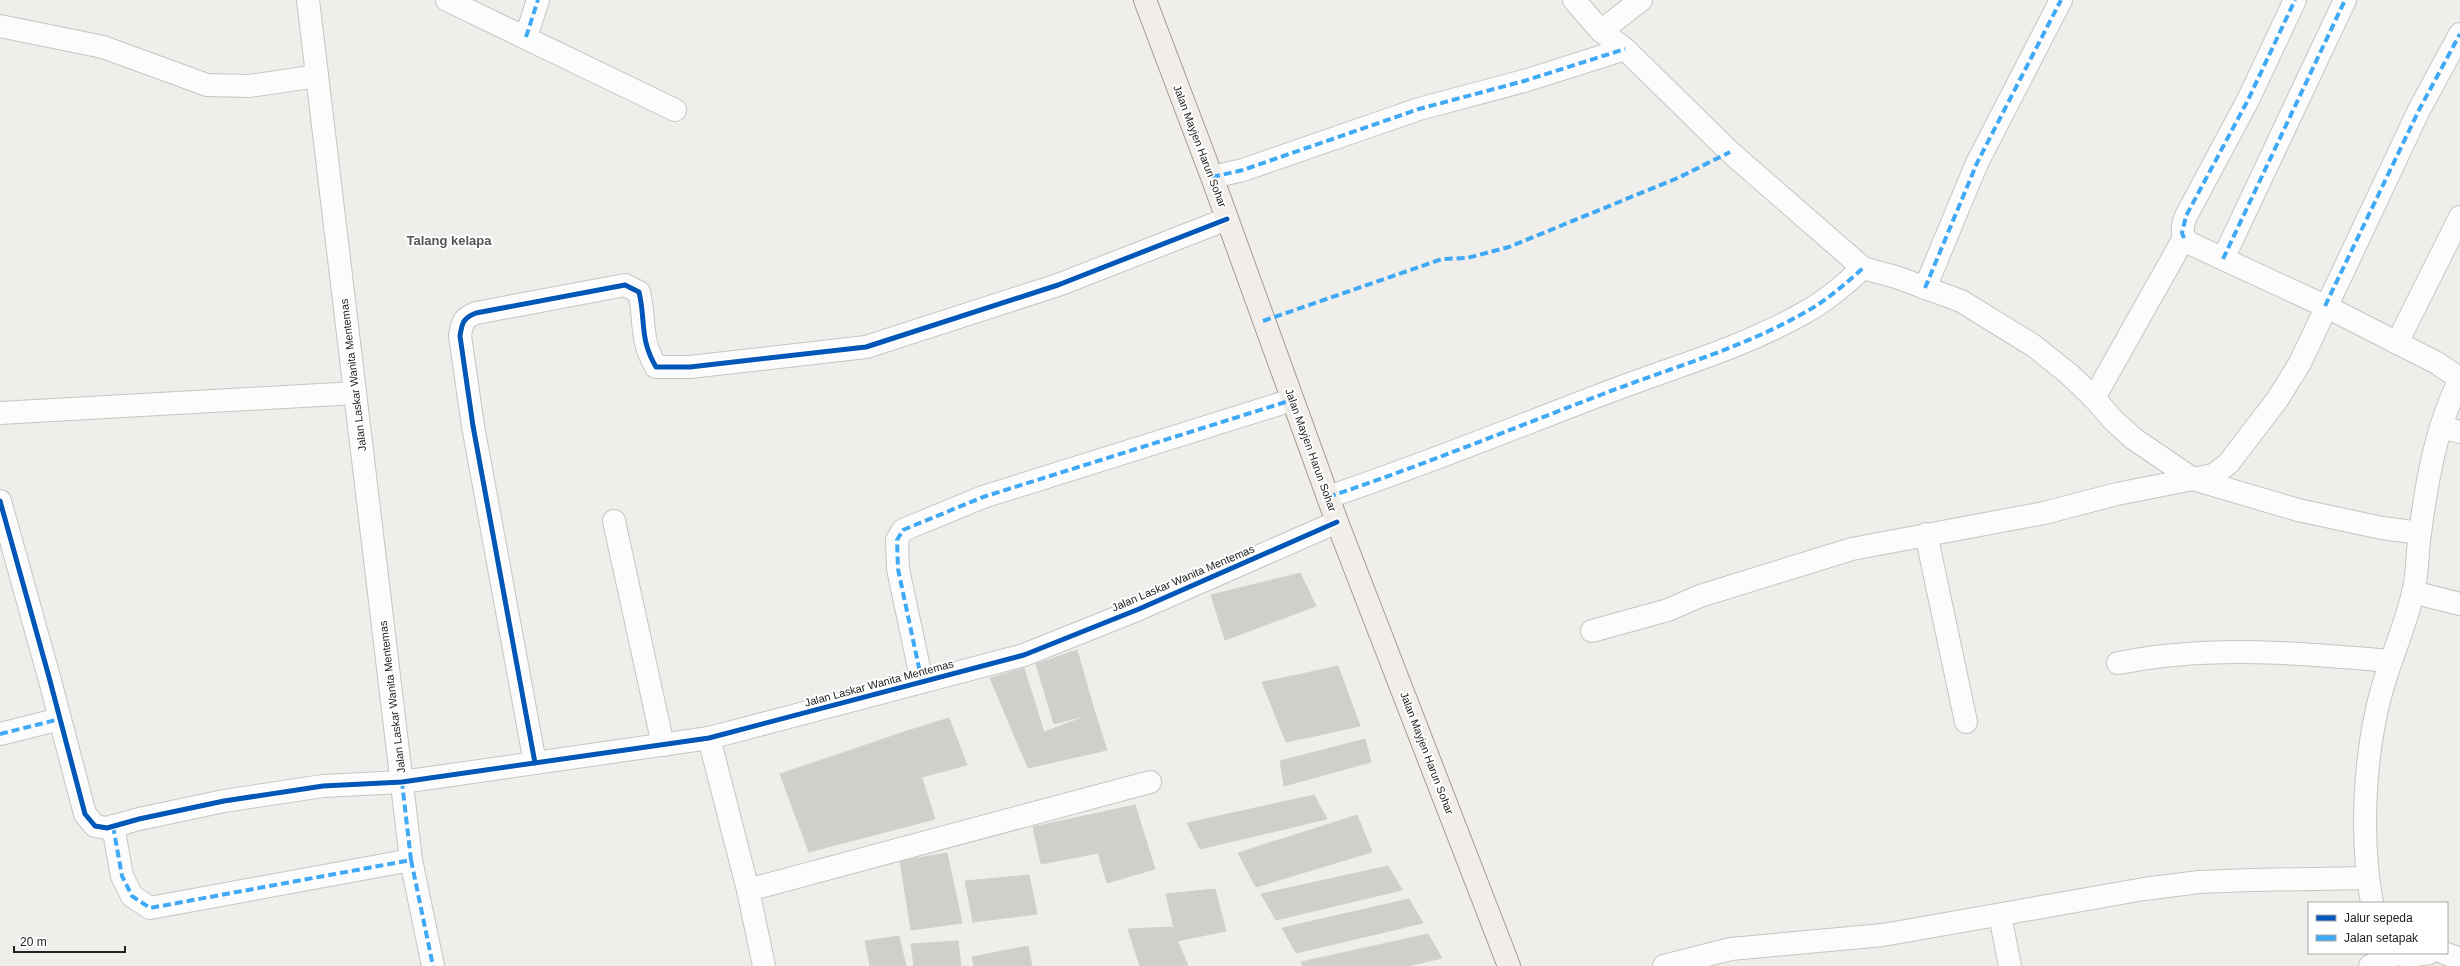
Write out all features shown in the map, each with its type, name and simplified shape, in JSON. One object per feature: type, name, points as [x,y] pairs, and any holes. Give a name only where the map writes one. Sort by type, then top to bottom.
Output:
[{"type":"main road","name":"Jalan Mayjen Harun Sohar","points":[[1145,0],[1212,177],[1337,522],[1509,966]]},
{"type":"street","name":"Jalan Laskar Wanita Mentemas","points":[[308,0],[402,782],[709,738],[1024,655],[1139,609],[1337,522]]},
{"type":"street","points":[[447,0],[675,110]]},
{"type":"street","points":[[526,37],[538,0]]},
{"type":"street","points":[[1574,0],[1601,31],[1625,49],[1730,152],[1863,268],[1961,300],[2034,346],[2094,398],[2113,420],[2134,439],[2193,479],[2298,510],[2382,528],[2420,533]]},
{"type":"street","points":[[1601,31],[1641,0]]},
{"type":"street","points":[[1925,288],[1977,163],[2061,0]]},
{"type":"street","points":[[2295,0],[2248,100],[2186,216],[2182,233],[2184,238],[2189,243],[2325,306],[2437,363],[2460,379],[2427,482],[2413,592],[2381,694],[2371,745],[2365,850],[2372,902]]},
{"type":"street","points":[[2223,259],[2345,0]]},
{"type":"street","points":[[0,26],[103,47],[207,85],[249,86],[317,76]]},
{"type":"street","points":[[1592,631],[1668,610],[1707,593],[1852,549],[2044,513],[2117,494],[2213,475],[2228,464],[2277,400],[2300,363],[2325,306],[2419,110],[2460,34]]},
{"type":"street","points":[[1212,177],[1244,170],[1419,109],[1524,81],[1625,49]]},
{"type":"street","points":[[2397,343],[2460,217]]},
{"type":"street","points":[[535,763],[473,426],[460,336],[462,324],[466,317],[476,313],[625,285],[639,292],[642,303],[642,330],[648,352],[656,367],[697,366],[858,348],[1058,285],[1227,219]]},
{"type":"street","points":[[2094,398],[2184,238]]},
{"type":"street","points":[[1328,497],[1400,473],[1648,376],[1733,347],[1803,314],[1834,293],[1863,268]]},
{"type":"street","points":[[0,413],[355,393]]},
{"type":"street","points":[[922,682],[898,569],[897,540],[903,530],[983,496],[1292,400]]},
{"type":"street","points":[[0,501],[85,814],[100,828],[239,798],[323,786],[402,782],[411,860],[433,966]]},
{"type":"street","points":[[614,521],[663,745]]},
{"type":"street","points":[[1926,534],[1966,722]]},
{"type":"street","points":[[2413,592],[2460,604]]},
{"type":"street","points":[[2118,663],[2176,655],[2229,652],[2310,654],[2391,661]]},
{"type":"street","points":[[0,734],[60,719]]},
{"type":"street","points":[[709,738],[748,890],[764,966]]},
{"type":"street","points":[[748,890],[1150,782]]},
{"type":"street","points":[[113,826],[122,876],[132,896],[150,908],[411,860]]},
{"type":"street","points":[[1664,966],[1731,949],[1883,935],[2089,898],[2199,882],[2308,877],[2368,878]]},
{"type":"street","points":[[2000,915],[2010,966]]},
{"type":"street","points":[[2370,966],[2392,954],[2409,956],[2422,954]]},
{"type":"street","points":[[2447,954],[2455,957],[2460,964]]},
{"type":"building","points":[[1300,573],[1316,606],[1225,640],[1211,595]]},
{"type":"building","points":[[1077,650],[1095,713],[1054,724],[1036,664]]},
{"type":"building","points":[[1338,666],[1360,726],[1319,735],[1297,675]]},
{"type":"building","points":[[1024,668],[1044,732],[1095,713],[1107,750],[1028,768],[990,678]]},
{"type":"building","points":[[1297,675],[1319,735],[1286,742],[1262,682]]},
{"type":"building","points":[[949,718],[967,765],[918,778],[907,731]]},
{"type":"building","points":[[907,731],[935,819],[809,852],[780,774]]},
{"type":"building","points":[[1365,739],[1371,762],[1284,786],[1280,761]]},
{"type":"building","points":[[1314,795],[1327,819],[1200,849],[1187,823]]},
{"type":"building","points":[[1135,805],[1155,869],[1107,883],[1098,853],[1041,864],[1033,827]]},
{"type":"building","points":[[1357,815],[1372,852],[1256,887],[1238,853]]},
{"type":"building","points":[[947,853],[962,923],[911,930],[900,861]]},
{"type":"building","points":[[1388,866],[1402,890],[1276,920],[1261,894]]},
{"type":"building","points":[[1029,875],[1037,914],[973,922],[965,881]]},
{"type":"building","points":[[1215,889],[1226,931],[1177,941],[1166,894]]},
{"type":"building","points":[[1409,899],[1423,923],[1296,953],[1282,928]]},
{"type":"building","points":[[1172,927],[1188,966],[1140,966],[1128,929]]},
{"type":"building","points":[[1428,934],[1442,958],[1408,966],[1303,966],[1301,962]]},
{"type":"building","points":[[899,936],[906,966],[870,966],[865,941]]},
{"type":"building","points":[[958,941],[961,966],[914,966],[911,944]]},
{"type":"building","points":[[1028,946],[1032,966],[974,966],[972,957]]},
{"type":"marked path","points":[[526,37],[538,0]]},
{"type":"marked path","points":[[1925,288],[1977,163],[2061,0]]},
{"type":"marked path","points":[[2184,238],[2182,233],[2186,216],[2248,100],[2295,0]]},
{"type":"marked path","points":[[2223,259],[2345,0]]},
{"type":"marked path","points":[[2325,306],[2419,110],[2460,34]]},
{"type":"marked path","points":[[1212,177],[1243,170],[1419,109],[1524,81],[1625,49]]},
{"type":"marked path","points":[[1263,321],[1442,259],[1467,258],[1509,247],[1680,177],[1730,152]]},
{"type":"marked path","points":[[1328,497],[1432,460],[1754,338],[1819,304],[1863,268]]},
{"type":"marked path","points":[[922,682],[898,569],[897,540],[903,530],[983,497],[1292,400]]},
{"type":"marked path","points":[[0,734],[60,719]]},
{"type":"marked path","points":[[113,826],[122,876],[132,896],[150,908],[411,860],[402,782]]},
{"type":"marked path","points":[[411,860],[433,966]]},
{"type":"cycle path","points":[[535,763],[473,426],[460,336],[463,324],[468,317],[476,313],[625,285],[639,292],[647,347],[656,367],[690,367],[866,347],[1058,285],[1227,219]]},
{"type":"cycle path","points":[[0,501],[85,814],[95,826],[107,828],[139,819],[224,801],[323,786],[402,782],[709,738],[1024,655],[1139,609],[1337,522]]},
{"type":"district","name":"Talang kelapa","points":[[449,240]]}]
